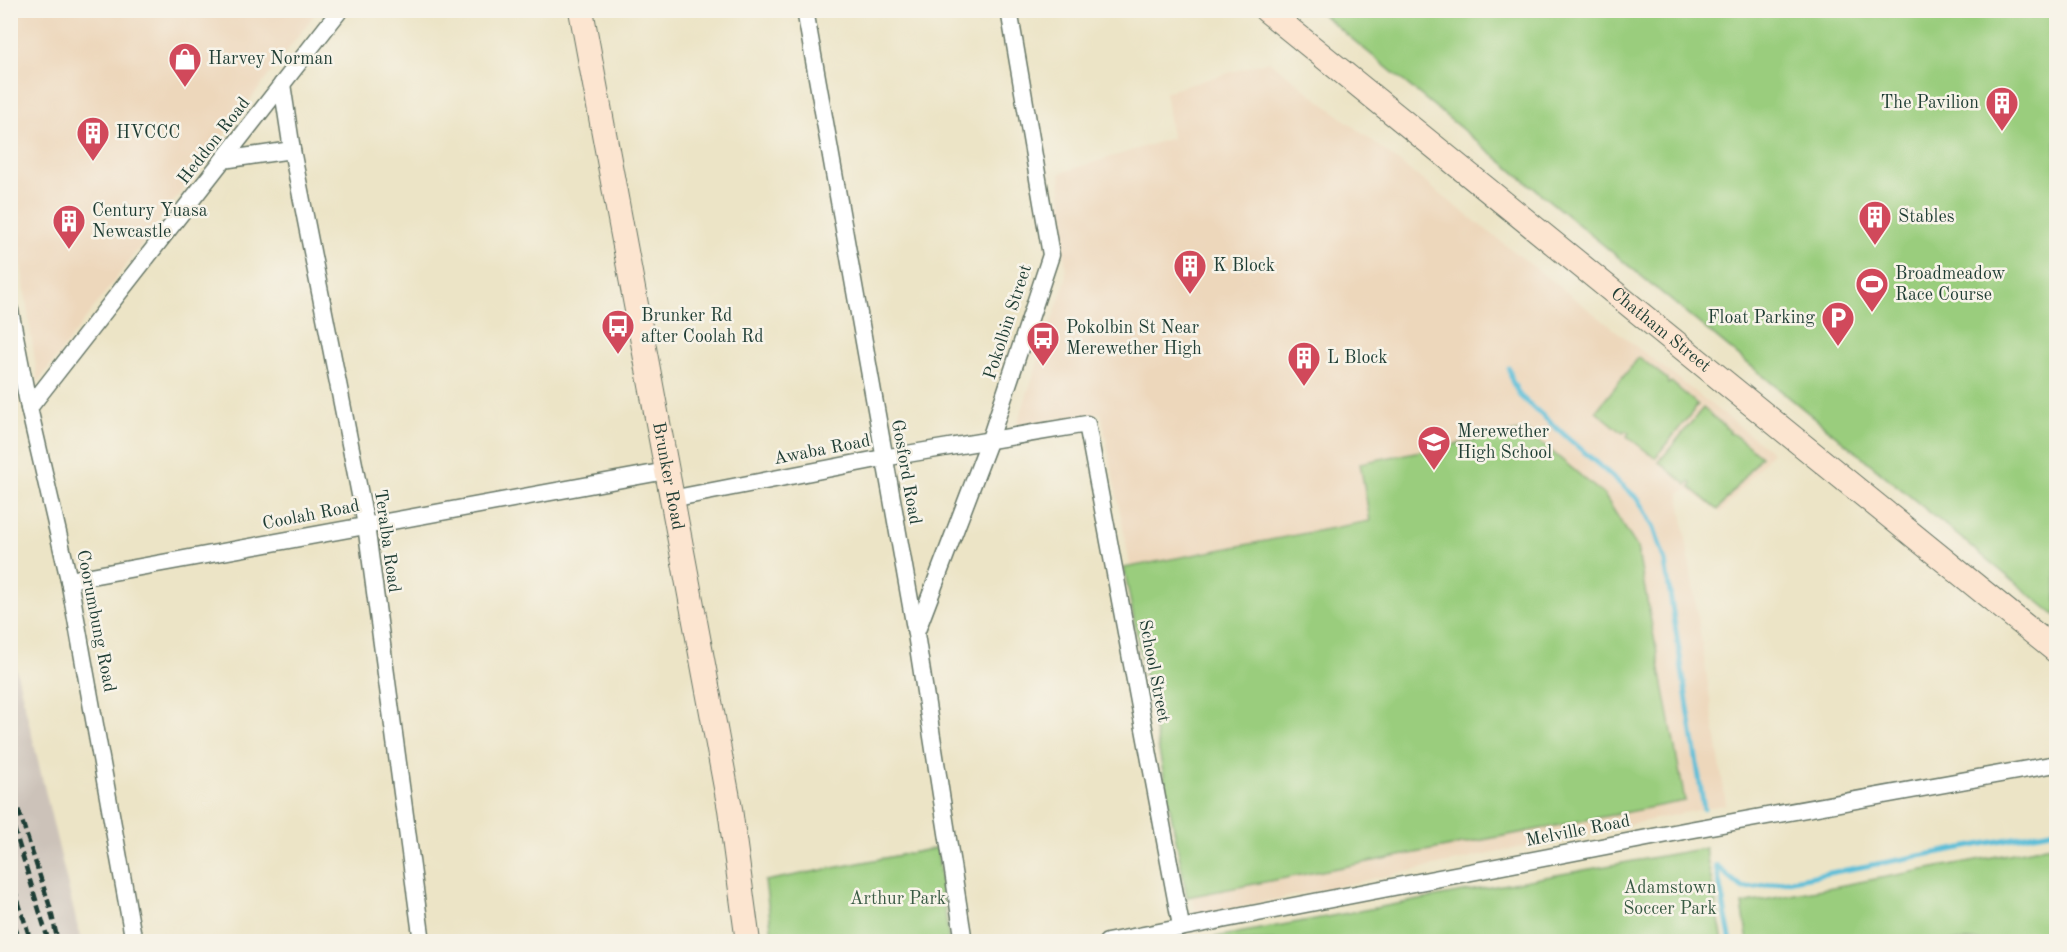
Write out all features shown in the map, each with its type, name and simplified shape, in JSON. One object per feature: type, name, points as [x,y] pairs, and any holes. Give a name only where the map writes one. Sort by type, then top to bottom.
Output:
[{"type":"street","name":"Heddon Road","points":[[29,408],[340,10]]},
{"type":"street","name":"Brunker Road","points":[[581,10],[730,808],[748,942]]},
{"type":"street","name":"Gosford Road","points":[[805,10],[916,634],[964,942]]},
{"type":"street","name":"Pokolbin Street","points":[[916,634],[990,439],[1051,255],[1009,10]]},
{"type":"street","name":"Chatham Street","points":[[1266,10],[2056,651]]},
{"type":"street","name":"Teralba Road","points":[[282,84],[292,150],[366,525],[422,942]]},
{"type":"street","points":[[223,160],[292,150]]},
{"type":"street","name":"Coorumbung Road","points":[[10,310],[29,408],[69,580],[134,942]]},
{"type":"street","name":"Awaba Road","points":[[671,499],[883,458],[1087,424]]},
{"type":"street","name":"School Street","points":[[1087,424],[1181,926]]},
{"type":"street","name":"Coolah Road","points":[[69,580],[666,471]]},
{"type":"street","name":"Melville Road","points":[[1107,942],[1677,832],[2056,764]]},
{"type":"shaded area","points":[[14,10],[317,11],[38,382],[10,189],[10,15]]},
{"type":"shaded area","name":"Merewether High School","points":[[1269,61],[1772,452],[1721,513],[1688,490],[1679,493],[1726,804],[1197,916],[1101,413],[1017,424],[1066,279],[1060,173],[1172,138],[1165,92]]},
{"type":"shaded area","points":[[11,647],[12,652],[81,941],[11,941]]},
{"type":"green space","name":"Broadmeadow Race Course","points":[[1318,11],[2056,11],[2056,616]]},
{"type":"green space","points":[[1639,357],[1667,379],[1668,384],[1671,382],[1698,405],[1655,458],[1627,436],[1629,433],[1626,431],[1623,433],[1596,411]]},
{"type":"green space","points":[[1703,408],[1730,431],[1729,433],[1761,456],[1718,510],[1690,487],[1692,484],[1689,482],[1687,485],[1659,462]]},
{"type":"green space","points":[[1526,430],[1604,495],[1637,547],[1685,801],[1187,897],[1124,568],[1370,521],[1360,463]]},
{"type":"green space","points":[[2056,845],[2056,941],[1748,941],[1742,904]]},
{"type":"green space","name":"Arthur Park","points":[[937,848],[949,941],[773,941],[765,881]]},
{"type":"green space","name":"Adamstown Soccer Park","points":[[1705,848],[1723,941],[1194,941]]},
{"type":"waterway","points":[[1509,368],[1512,381],[1520,396],[1639,500],[1654,528],[1665,562],[1704,809]]},
{"type":"waterway","points":[[1716,866],[1742,888],[1756,887],[2056,830]]},
{"type":"waterway","points":[[1716,866],[1731,942]]},
{"type":"railway","points":[[10,784],[50,907],[58,942]]},
{"type":"railway","points":[[10,815],[47,936]]},
{"type":"railway","points":[[10,875],[31,942]]},
{"type":"railway","points":[[10,912],[20,942]]},
{"type":"place","name":"Harvey Norman","points":[[185,88]]},
{"type":"place","name":"The Pavilion","points":[[2002,132]]},
{"type":"place","name":"HVCCC","points":[[93,162]]},
{"type":"place","name":"Stables","points":[[1875,246]]},
{"type":"place","name":"Century Yuasa Newcastle","points":[[69,250]]},
{"type":"place","name":"K Block","points":[[1190,295]]},
{"type":"place","name":"Broadmeadow Race Course","points":[[1872,313]]},
{"type":"place","name":"Float Parking","points":[[1838,347]]},
{"type":"place","name":"Brunker Rd after Coolah Rd","points":[[618,355]]},
{"type":"place","name":"Pokolbin St Near Merewether High","points":[[1043,367]]},
{"type":"place","name":"L Block","points":[[1304,387]]},
{"type":"place","name":"Merewether High School","points":[[1434,471]]}]
